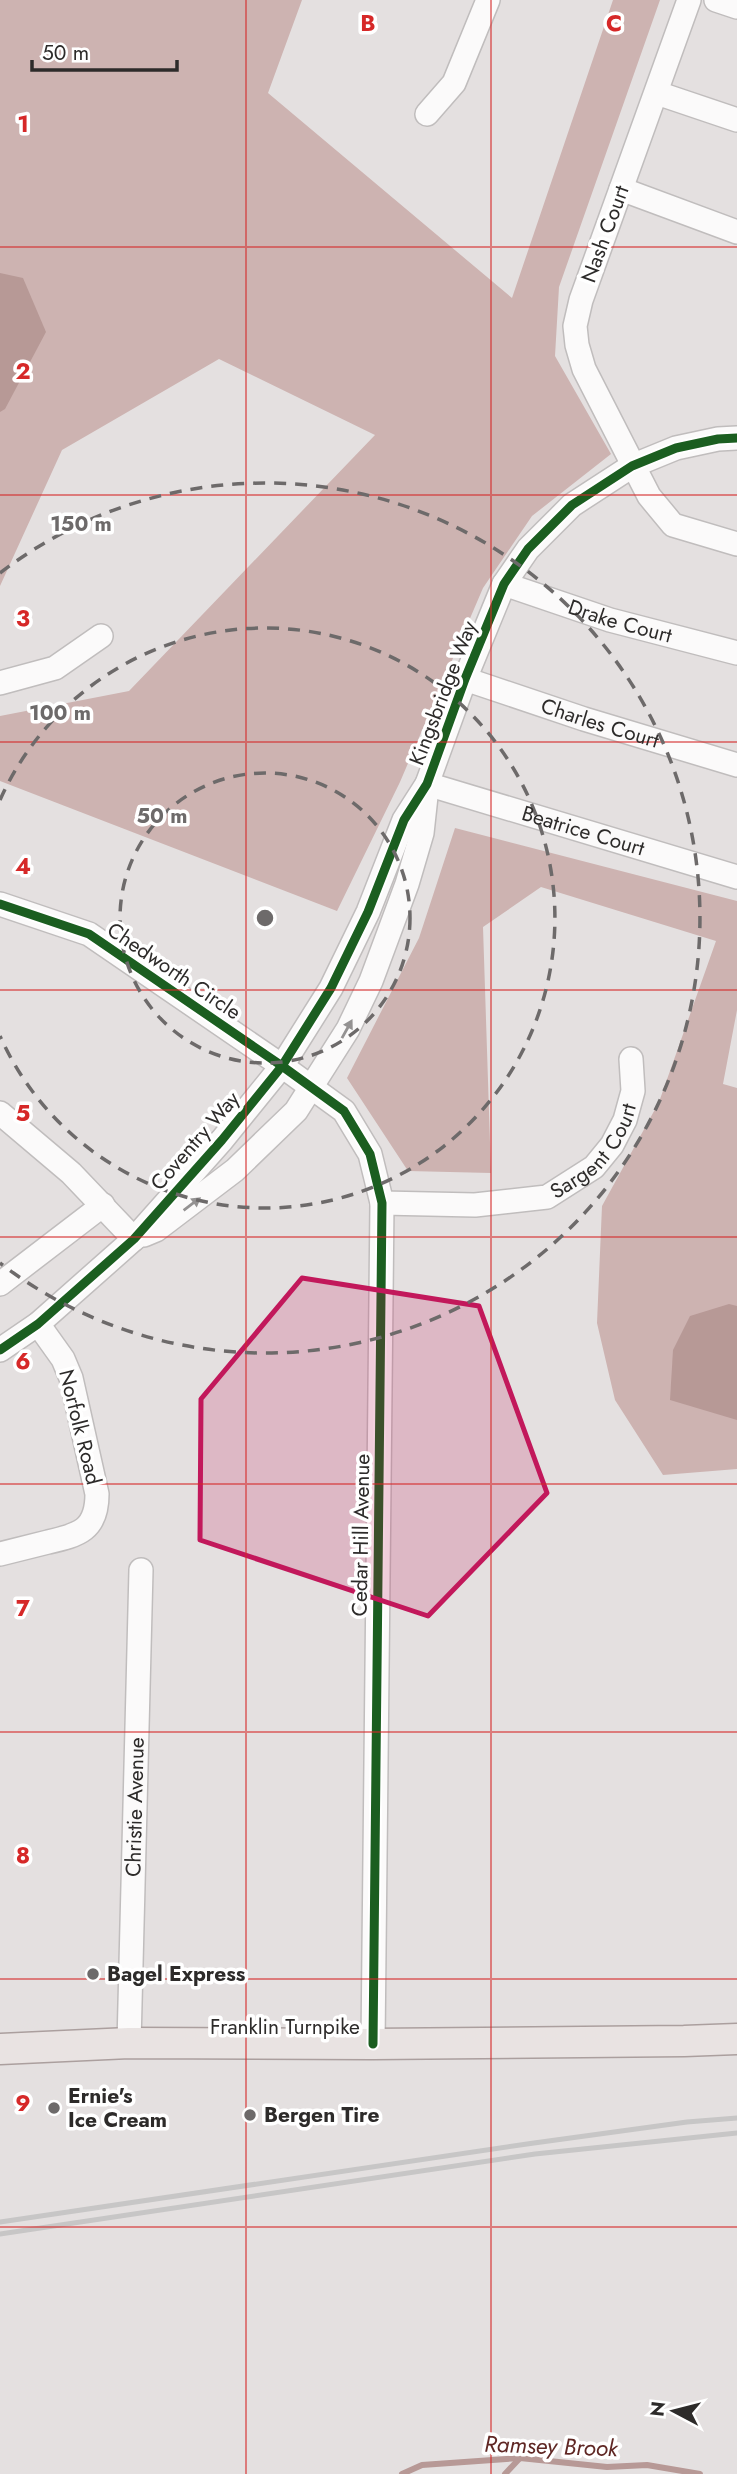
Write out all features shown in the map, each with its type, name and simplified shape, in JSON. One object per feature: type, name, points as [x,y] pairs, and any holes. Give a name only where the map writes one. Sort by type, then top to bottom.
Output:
[{"type":"main road","name":"Franklin Turnpike","points":[[0,2049],[129,2043],[373,2044],[737,2039]]},
{"type":"street","points":[[427,114],[454,83],[488,0]]},
{"type":"street","name":"Nash Court","points":[[689,0],[581,300],[575,326],[584,369],[649,496],[673,524],[737,544]]},
{"type":"street","points":[[716,0],[737,7]]},
{"type":"street","points":[[657,93],[737,120]]},
{"type":"street","points":[[621,189],[737,232]]},
{"type":"street","name":"Kingsbridge Way","points":[[282,1066],[331,988],[368,912],[404,820],[427,784],[464,679],[505,584],[528,549],[572,505],[632,466],[676,448],[737,438]]},
{"type":"street","name":"Drake Court","points":[[505,584],[610,620],[737,653]]},
{"type":"street","points":[[0,683],[55,668],[101,636]]},
{"type":"street","name":"Charles Court","points":[[464,679],[737,765]]},
{"type":"street","name":"Beatrice Court","points":[[427,784],[737,877]]},
{"type":"street","name":"Coventry Way","points":[[134,1239],[156,1230],[235,1170],[296,1111],[348,1029],[371,981],[407,884],[422,834],[427,784]]},
{"type":"street","name":"Chedworth Circle","points":[[0,904],[89,934],[282,1066]]},
{"type":"street","name":"Sargent Court","points":[[382,1203],[475,1205],[547,1197],[594,1167],[612,1145],[625,1120],[633,1091],[631,1059]]},
{"type":"street","name":"Coventry Way","points":[[134,1239],[222,1140],[282,1066]]},
{"type":"street","name":"Cedar Hill Avenue","points":[[282,1066],[344,1111],[370,1154],[382,1203],[373,2044]]},
{"type":"street","points":[[0,1114],[71,1173],[134,1239],[38,1324],[0,1350]]},
{"type":"street","points":[[0,1284],[103,1205]]},
{"type":"street","name":"Norfolk Road","points":[[0,1554],[75,1536],[86,1529],[97,1508],[97,1494],[71,1378],[63,1359],[38,1324]]},
{"type":"street","name":"Christie Avenue","points":[[129,2043],[141,1570]]},
{"type":"highlighted area","points":[[302,1278],[479,1306],[547,1493],[428,1616],[200,1540],[201,1399]]},
{"type":"shaded area","points":[[0,0],[302,0],[268,93],[512,298],[613,0],[660,0],[559,287],[555,356],[611,454],[532,516],[483,588],[400,782],[337,911],[0,781],[0,716],[129,691],[375,435],[219,359],[62,450],[0,586]]},
{"type":"shaded area","points":[[0,273],[23,278],[46,332],[5,409],[0,412]]},
{"type":"shaded area","points":[[455,828],[737,901],[737,1010],[723,1084],[737,1088],[737,1469],[663,1475],[615,1400],[597,1323],[602,1206],[659,1102],[716,941],[541,887],[483,927],[491,1173],[408,1171],[347,1078],[419,938]]},
{"type":"shaded area","points":[[729,1304],[737,1306],[737,1420],[670,1400],[673,1350],[690,1316]]},
{"type":"waterway","name":"Ramsey Brook","points":[[402,2474],[422,2465],[520,2458],[607,2467],[647,2465],[700,2474]]},
{"type":"waterway","points":[[505,2474],[520,2458]]},
{"type":"railway","points":[[0,2222],[534,2143],[687,2122],[737,2118]]},
{"type":"railway","points":[[0,2234],[535,2154],[737,2133]]},
{"type":"cycle path","points":[[0,1350],[38,1324],[134,1239],[222,1140],[282,1066],[331,988],[368,912],[404,820],[427,784],[465,679],[504,584],[528,549],[572,505],[632,466],[676,448],[737,438]]},
{"type":"cycle path","points":[[0,904],[89,934],[344,1111],[370,1154],[382,1203],[373,2044]]},
{"type":"place","name":"Bagel Express","points":[[93,1974]]},
{"type":"place","name":"Ernie's Ice Cream","points":[[54,2108]]},
{"type":"place","name":"Bergen Tire","points":[[250,2115]]}]
